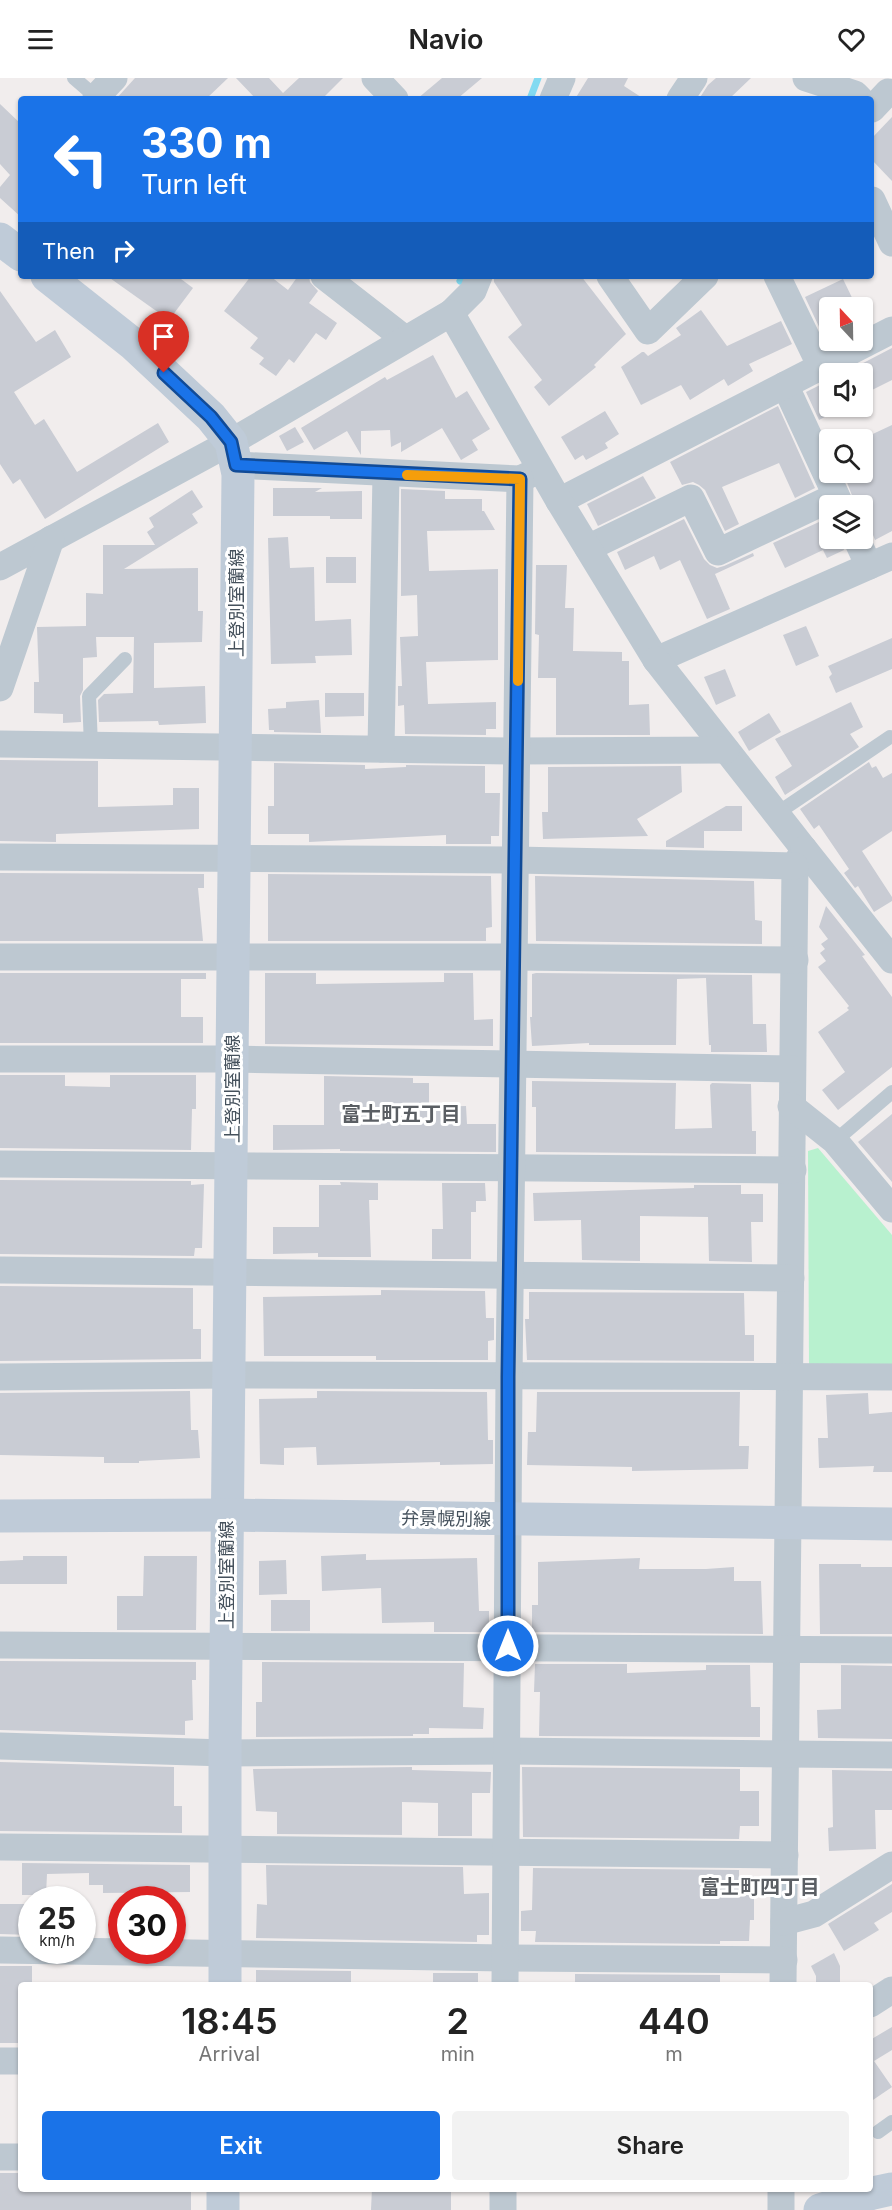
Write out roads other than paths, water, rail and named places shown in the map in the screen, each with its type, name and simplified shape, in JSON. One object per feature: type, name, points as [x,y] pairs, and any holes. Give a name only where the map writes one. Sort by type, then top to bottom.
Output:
[{"type":"main road","points":[[0,239],[18,253]]},
{"type":"main road","points":[[51,279],[133,344],[211,417],[233,454]]},
{"type":"main road","name":"上登別室蘭線","points":[[225,1982],[225,1754],[238,474],[233,454]]},
{"type":"main road","name":"弁景幌別線","points":[[0,1516],[228,1515],[892,1524]]},
{"type":"main road","points":[[820,2210],[892,2189]]},
{"type":"main road","points":[[223,2192],[223,2210]]},
{"type":"street","points":[[375,78],[392,96]]},
{"type":"street","points":[[682,96],[694,78]]},
{"type":"street","points":[[806,78],[857,96]]},
{"type":"street","points":[[874,204],[892,243]]},
{"type":"street","points":[[328,279],[405,339]]},
{"type":"street","points":[[0,567],[51,539],[233,454],[405,339],[451,313],[473,291],[478,279]]},
{"type":"street","points":[[612,279],[648,331],[702,279]]},
{"type":"street","points":[[778,279],[819,363]]},
{"type":"street","points":[[451,313],[531,474],[559,501],[657,660],[776,814],[800,857],[892,960]]},
{"type":"street","points":[[824,363],[892,330]]},
{"type":"street","points":[[559,501],[819,366]]},
{"type":"street","points":[[785,384],[835,495]]},
{"type":"street","points":[[233,454],[386,474],[531,474]]},
{"type":"street","points":[[381,749],[386,474]]},
{"type":"street","points":[[505,1971],[508,1377],[517,751],[531,474]]},
{"type":"street","points":[[588,548],[691,498],[718,552],[819,509]]},
{"type":"street","points":[[0,688],[51,539]]},
{"type":"street","points":[[657,660],[880,561],[867,549]]},
{"type":"street","points":[[0,744],[517,751],[726,750]]},
{"type":"street","points":[[0,857],[516,860],[800,857]]},
{"type":"street","points":[[0,1950],[225,1952],[505,1971],[784,1972],[793,1170],[791,1106],[800,857]]},
{"type":"street","points":[[0,957],[514,957],[795,960]]},
{"type":"street","points":[[0,1059],[233,1059],[792,1069]]},
{"type":"street","points":[[791,1106],[835,1141],[892,1209]]},
{"type":"street","points":[[0,1164],[793,1170]]},
{"type":"street","points":[[0,1270],[791,1278]]},
{"type":"street","points":[[0,1377],[229,1375],[892,1377]]},
{"type":"street","points":[[0,1645],[508,1646],[892,1650]]},
{"type":"street","points":[[0,1746],[225,1754],[507,1751],[892,1755]]},
{"type":"street","points":[[0,1847],[785,1855]]},
{"type":"street","points":[[784,1922],[813,1914],[892,1865]]},
{"type":"street","points":[[873,2002],[892,1990]]},
{"type":"street","points":[[0,2061],[18,2061]]},
{"type":"street","points":[[0,2157],[18,2157]]},
{"type":"street","points":[[503,2192],[503,2210]]},
{"type":"street","points":[[781,2192],[781,2210]]},
{"type":"lane","points":[[74,78],[103,91]]},
{"type":"lane","points":[[91,746],[89,696],[125,659]]},
{"type":"lane","points":[[776,814],[890,737]]},
{"type":"lane","points":[[835,1141],[892,1092]]},
{"type":"lane","points":[[878,2132],[892,2122]]},
{"type":"waterway","points":[[531,96],[538,78]]},
{"type":"district","name":"富士町五丁目","points":[[401,1114]]},
{"type":"district","name":"富士町四丁目","points":[[760,1887]]}]
